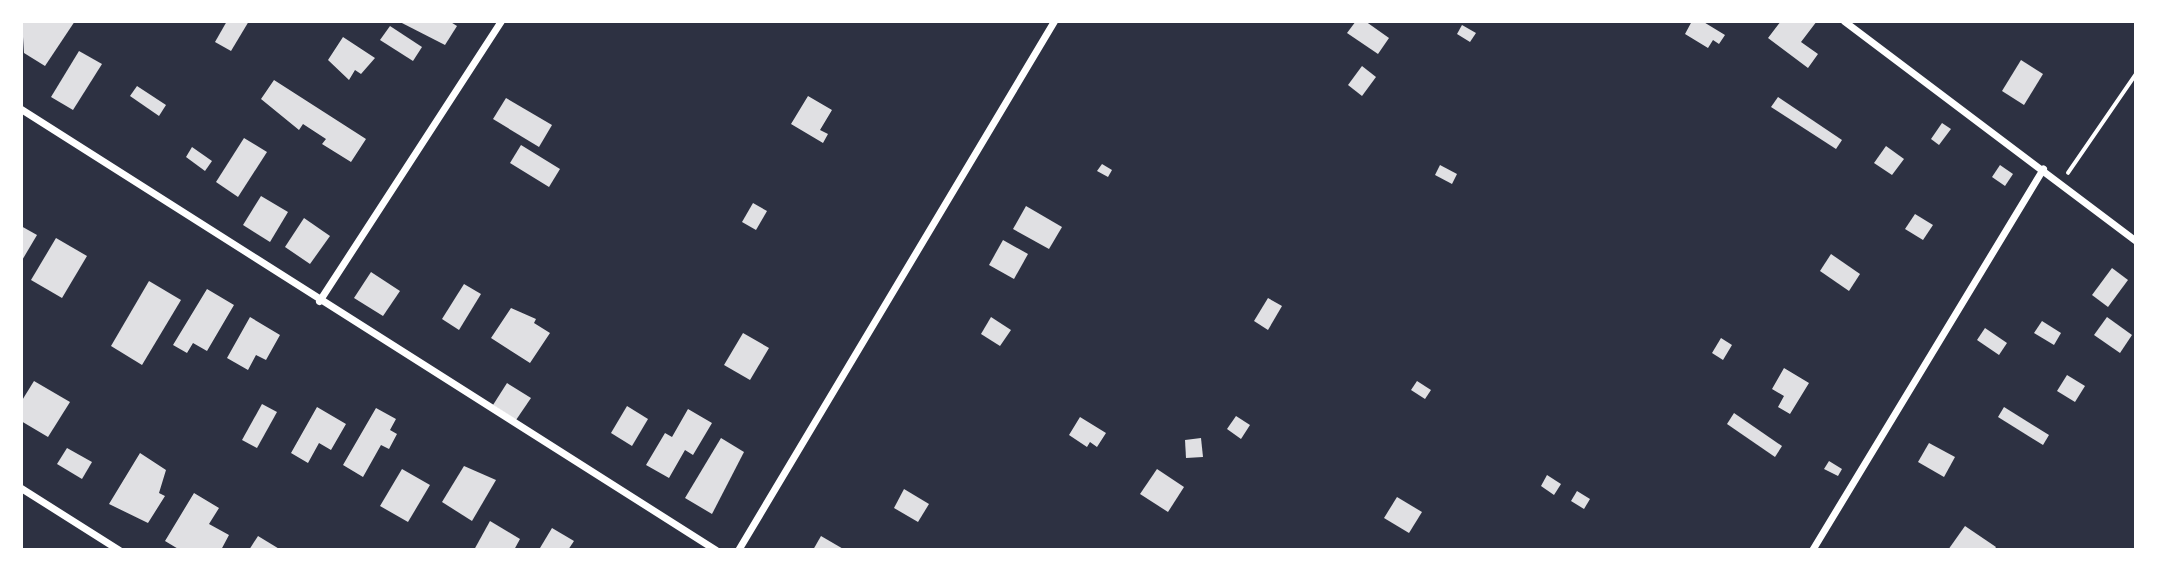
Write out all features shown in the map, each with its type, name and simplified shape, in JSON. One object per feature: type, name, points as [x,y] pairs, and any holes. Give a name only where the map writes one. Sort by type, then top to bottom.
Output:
[{"type":"street","points":[[318,301],[501,21]]},
{"type":"street","points":[[738,550],[1054,21]]},
{"type":"street","points":[[1844,21],[2136,241]]},
{"type":"street","points":[[21,109],[318,301],[716,550]]},
{"type":"street","points":[[1812,550],[2043,169]]},
{"type":"street","points":[[21,488],[120,550]]},
{"type":"path","points":[[2061,183],[2136,74]]},
{"type":"building","points":[[22,21],[75,21],[45,66],[24,53]]},
{"type":"building","points":[[227,21],[249,21],[231,51],[215,42]]},
{"type":"building","points":[[398,21],[449,21],[457,26],[445,45]]},
{"type":"building","points":[[1356,21],[1365,21],[1389,38],[1378,54],[1347,33]]},
{"type":"building","points":[[1692,21],[1702,21],[1725,35],[1719,44],[1713,40],[1708,48],[1685,34]]},
{"type":"building","points":[[1781,21],[1817,21],[1801,42],[1818,54],[1808,68],[1768,38]]},
{"type":"building","points":[[1462,25],[1476,33],[1470,42],[1457,34]]},
{"type":"building","points":[[390,26],[422,47],[413,61],[380,40]]},
{"type":"building","points":[[343,37],[375,58],[361,74],[355,70],[349,80],[328,60]]},
{"type":"building","points":[[79,51],[102,64],[73,110],[51,97]]},
{"type":"building","points":[[2021,60],[2043,74],[2024,105],[2002,91]]},
{"type":"building","points":[[1362,66],[1376,77],[1362,96],[1348,85]]},
{"type":"building","points":[[274,80],[366,139],[351,162],[322,144],[326,139],[303,124],[299,130],[261,99]]},
{"type":"building","points":[[137,86],[166,105],[159,116],[130,96]]},
{"type":"building","points":[[808,96],[832,110],[820,130],[828,134],[823,143],[791,124]]},
{"type":"building","points":[[1778,97],[1842,140],[1836,149],[1771,107]]},
{"type":"building","points":[[506,98],[552,125],[539,147],[493,119]]},
{"type":"building","points":[[1942,123],[1951,129],[1939,145],[1931,139]]},
{"type":"building","points":[[244,138],[267,152],[238,197],[216,182]]},
{"type":"building","points":[[521,145],[560,169],[549,187],[510,163]]},
{"type":"building","points":[[1886,146],[1904,159],[1892,175],[1874,163]]},
{"type":"building","points":[[192,147],[212,161],[205,171],[186,157]]},
{"type":"building","points":[[1102,164],[1112,170],[1108,177],[1097,171]]},
{"type":"building","points":[[1440,165],[1457,174],[1452,184],[1435,175]]},
{"type":"building","points":[[2000,165],[2013,174],[2005,186],[1992,177]]},
{"type":"building","points":[[261,196],[288,212],[270,242],[243,225]]},
{"type":"building","points":[[753,203],[767,211],[756,230],[742,222]]},
{"type":"building","points":[[1026,206],[1062,227],[1049,249],[1013,229]]},
{"type":"building","points":[[1915,214],[1933,225],[1923,240],[1905,229]]},
{"type":"building","points":[[304,218],[330,236],[310,264],[285,247]]},
{"type":"building","points":[[21,226],[37,235],[21,262]]},
{"type":"building","points":[[56,238],[87,256],[62,298],[31,280]]},
{"type":"building","points":[[1003,240],[1028,254],[1014,279],[989,265]]},
{"type":"building","points":[[1831,254],[1860,274],[1849,291],[1820,271]]},
{"type":"building","points":[[2112,268],[2128,280],[2108,307],[2092,295]]},
{"type":"building","points":[[371,272],[400,291],[383,316],[354,298]]},
{"type":"building","points":[[149,281],[181,300],[142,365],[111,346]]},
{"type":"building","points":[[464,284],[481,294],[459,330],[442,319]]},
{"type":"building","points":[[207,289],[234,305],[207,351],[193,343],[187,353],[173,345]]},
{"type":"building","points":[[1268,298],[1282,306],[1268,330],[1254,321]]},
{"type":"building","points":[[511,308],[536,319],[534,323],[550,333],[530,363],[491,338]]},
{"type":"building","points":[[250,317],[280,335],[266,360],[256,355],[248,370],[227,358]]},
{"type":"building","points":[[991,317],[1011,330],[1000,346],[981,334]]},
{"type":"building","points":[[2107,317],[2132,335],[2120,353],[2094,335]]},
{"type":"building","points":[[2042,321],[2061,333],[2054,345],[2034,333]]},
{"type":"building","points":[[1985,328],[2007,343],[1999,355],[1977,340]]},
{"type":"building","points":[[743,333],[769,348],[750,380],[724,365]]},
{"type":"building","points":[[1721,338],[1732,345],[1723,360],[1712,353]]},
{"type":"building","points":[[1784,368],[1809,383],[1790,414],[1778,407],[1784,396],[1772,389]]},
{"type":"building","points":[[2067,375],[2085,386],[2075,402],[2057,391]]},
{"type":"building","points":[[34,381],[70,402],[48,437],[21,421],[21,402]]},
{"type":"building","points":[[1417,381],[1431,390],[1425,399],[1411,390]]},
{"type":"building","points":[[507,383],[531,398],[516,420],[493,405]]},
{"type":"building","points":[[262,404],[277,412],[257,448],[242,440]]},
{"type":"building","points":[[627,406],[648,419],[632,446],[611,433]]},
{"type":"building","points":[[317,407],[346,424],[331,450],[319,443],[308,463],[291,453]]},
{"type":"building","points":[[2004,407],[2049,435],[2043,445],[1998,417]]},
{"type":"building","points":[[376,408],[396,419],[390,430],[397,434],[389,449],[381,445],[363,477],[343,465]]},
{"type":"building","points":[[688,409],[712,423],[693,455],[685,450],[669,478],[646,465],[665,433],[672,437]]},
{"type":"building","points":[[1734,413],[1782,446],[1775,457],[1727,424]]},
{"type":"building","points":[[1236,416],[1250,425],[1241,439],[1227,429]]},
{"type":"building","points":[[1080,417],[1106,433],[1097,447],[1090,442],[1087,447],[1069,435]]},
{"type":"building","points":[[721,438],[744,452],[712,514],[685,498]]},
{"type":"building","points":[[1201,438],[1203,457],[1186,458],[1185,440]]},
{"type":"building","points":[[1929,443],[1955,457],[1944,477],[1918,462]]},
{"type":"building","points":[[67,448],[92,462],[82,479],[57,464]]},
{"type":"building","points":[[140,453],[166,470],[159,493],[165,496],[148,523],[109,504]]},
{"type":"building","points":[[1829,461],[1842,469],[1838,476],[1824,469]]},
{"type":"building","points":[[464,466],[496,480],[472,521],[442,502]]},
{"type":"building","points":[[402,469],[430,485],[408,522],[380,506]]},
{"type":"building","points":[[1157,469],[1184,487],[1168,512],[1140,494]]},
{"type":"building","points":[[1547,475],[1561,484],[1554,495],[1541,486]]},
{"type":"building","points":[[904,489],[929,504],[918,522],[894,508]]},
{"type":"building","points":[[1577,491],[1590,499],[1584,509],[1571,501]]},
{"type":"building","points":[[194,493],[219,508],[209,524],[229,535],[221,550],[180,550],[165,541]]},
{"type":"building","points":[[1397,497],[1422,512],[1409,533],[1384,518]]},
{"type":"building","points":[[490,521],[520,539],[514,550],[474,550]]},
{"type":"building","points":[[1965,526],[1996,547],[1994,550],[1948,550]]},
{"type":"building","points":[[552,528],[574,541],[568,550],[540,548]]},
{"type":"building","points":[[258,536],[281,550],[249,550]]},
{"type":"building","points":[[821,536],[845,550],[813,550]]}]
